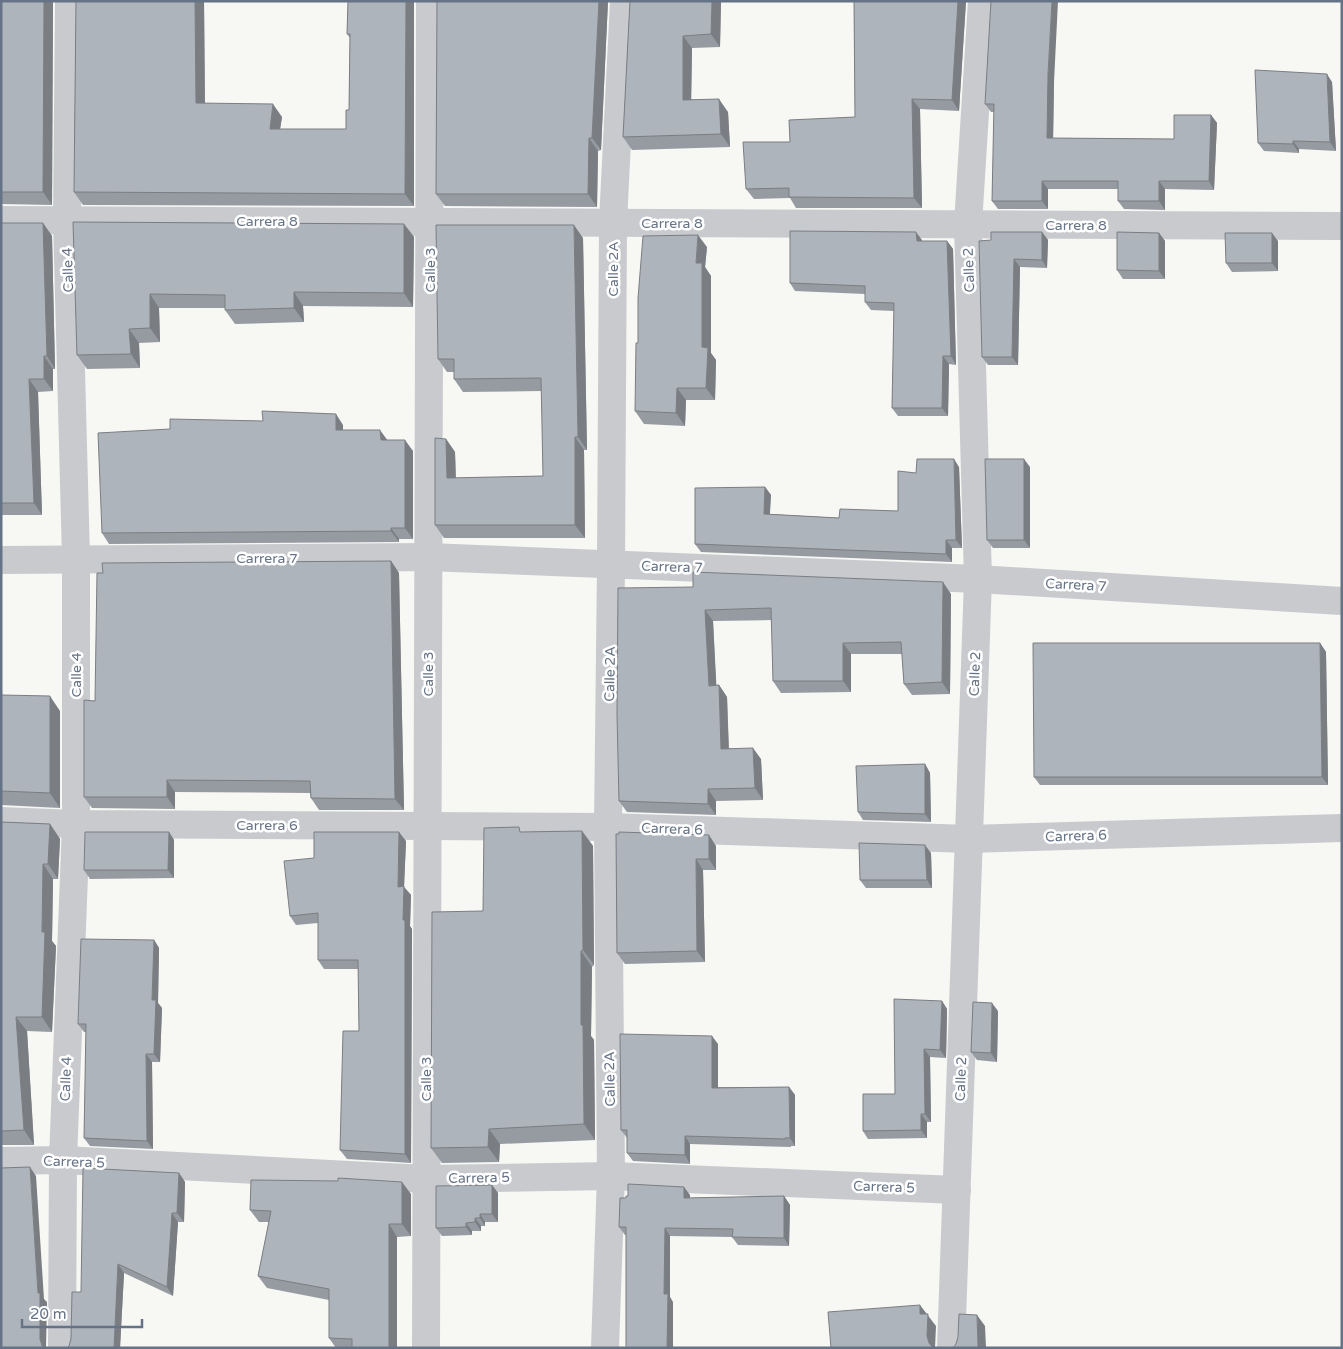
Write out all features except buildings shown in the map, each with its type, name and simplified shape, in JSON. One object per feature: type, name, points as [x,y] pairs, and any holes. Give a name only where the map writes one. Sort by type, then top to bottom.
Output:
[{"type":"street","name":"Calle 4","points":[[62,1348],[63,1160],[76,824],[76,558],[66,220],[70,1]]},
{"type":"street","name":"Calle 3","points":[[426,1348],[430,1]]},
{"type":"street","name":"Calle 2A","points":[[605,1348],[612,1176],[608,827],[613,222],[624,1]]},
{"type":"street","name":"Calle 2","points":[[951,1348],[978,579],[968,224],[982,1]]},
{"type":"street","name":"Carrera 8","points":[[1,220],[1342,226]]},
{"type":"street","name":"Carrera 7","points":[[1,560],[428,557],[978,579],[1342,601]]},
{"type":"street","name":"Carrera 6","points":[[1,821],[76,824],[608,827],[969,839],[1342,828]]},
{"type":"street","name":"Carrera 5","points":[[1,1161],[63,1160],[426,1179],[612,1176],[957,1190]]}]
